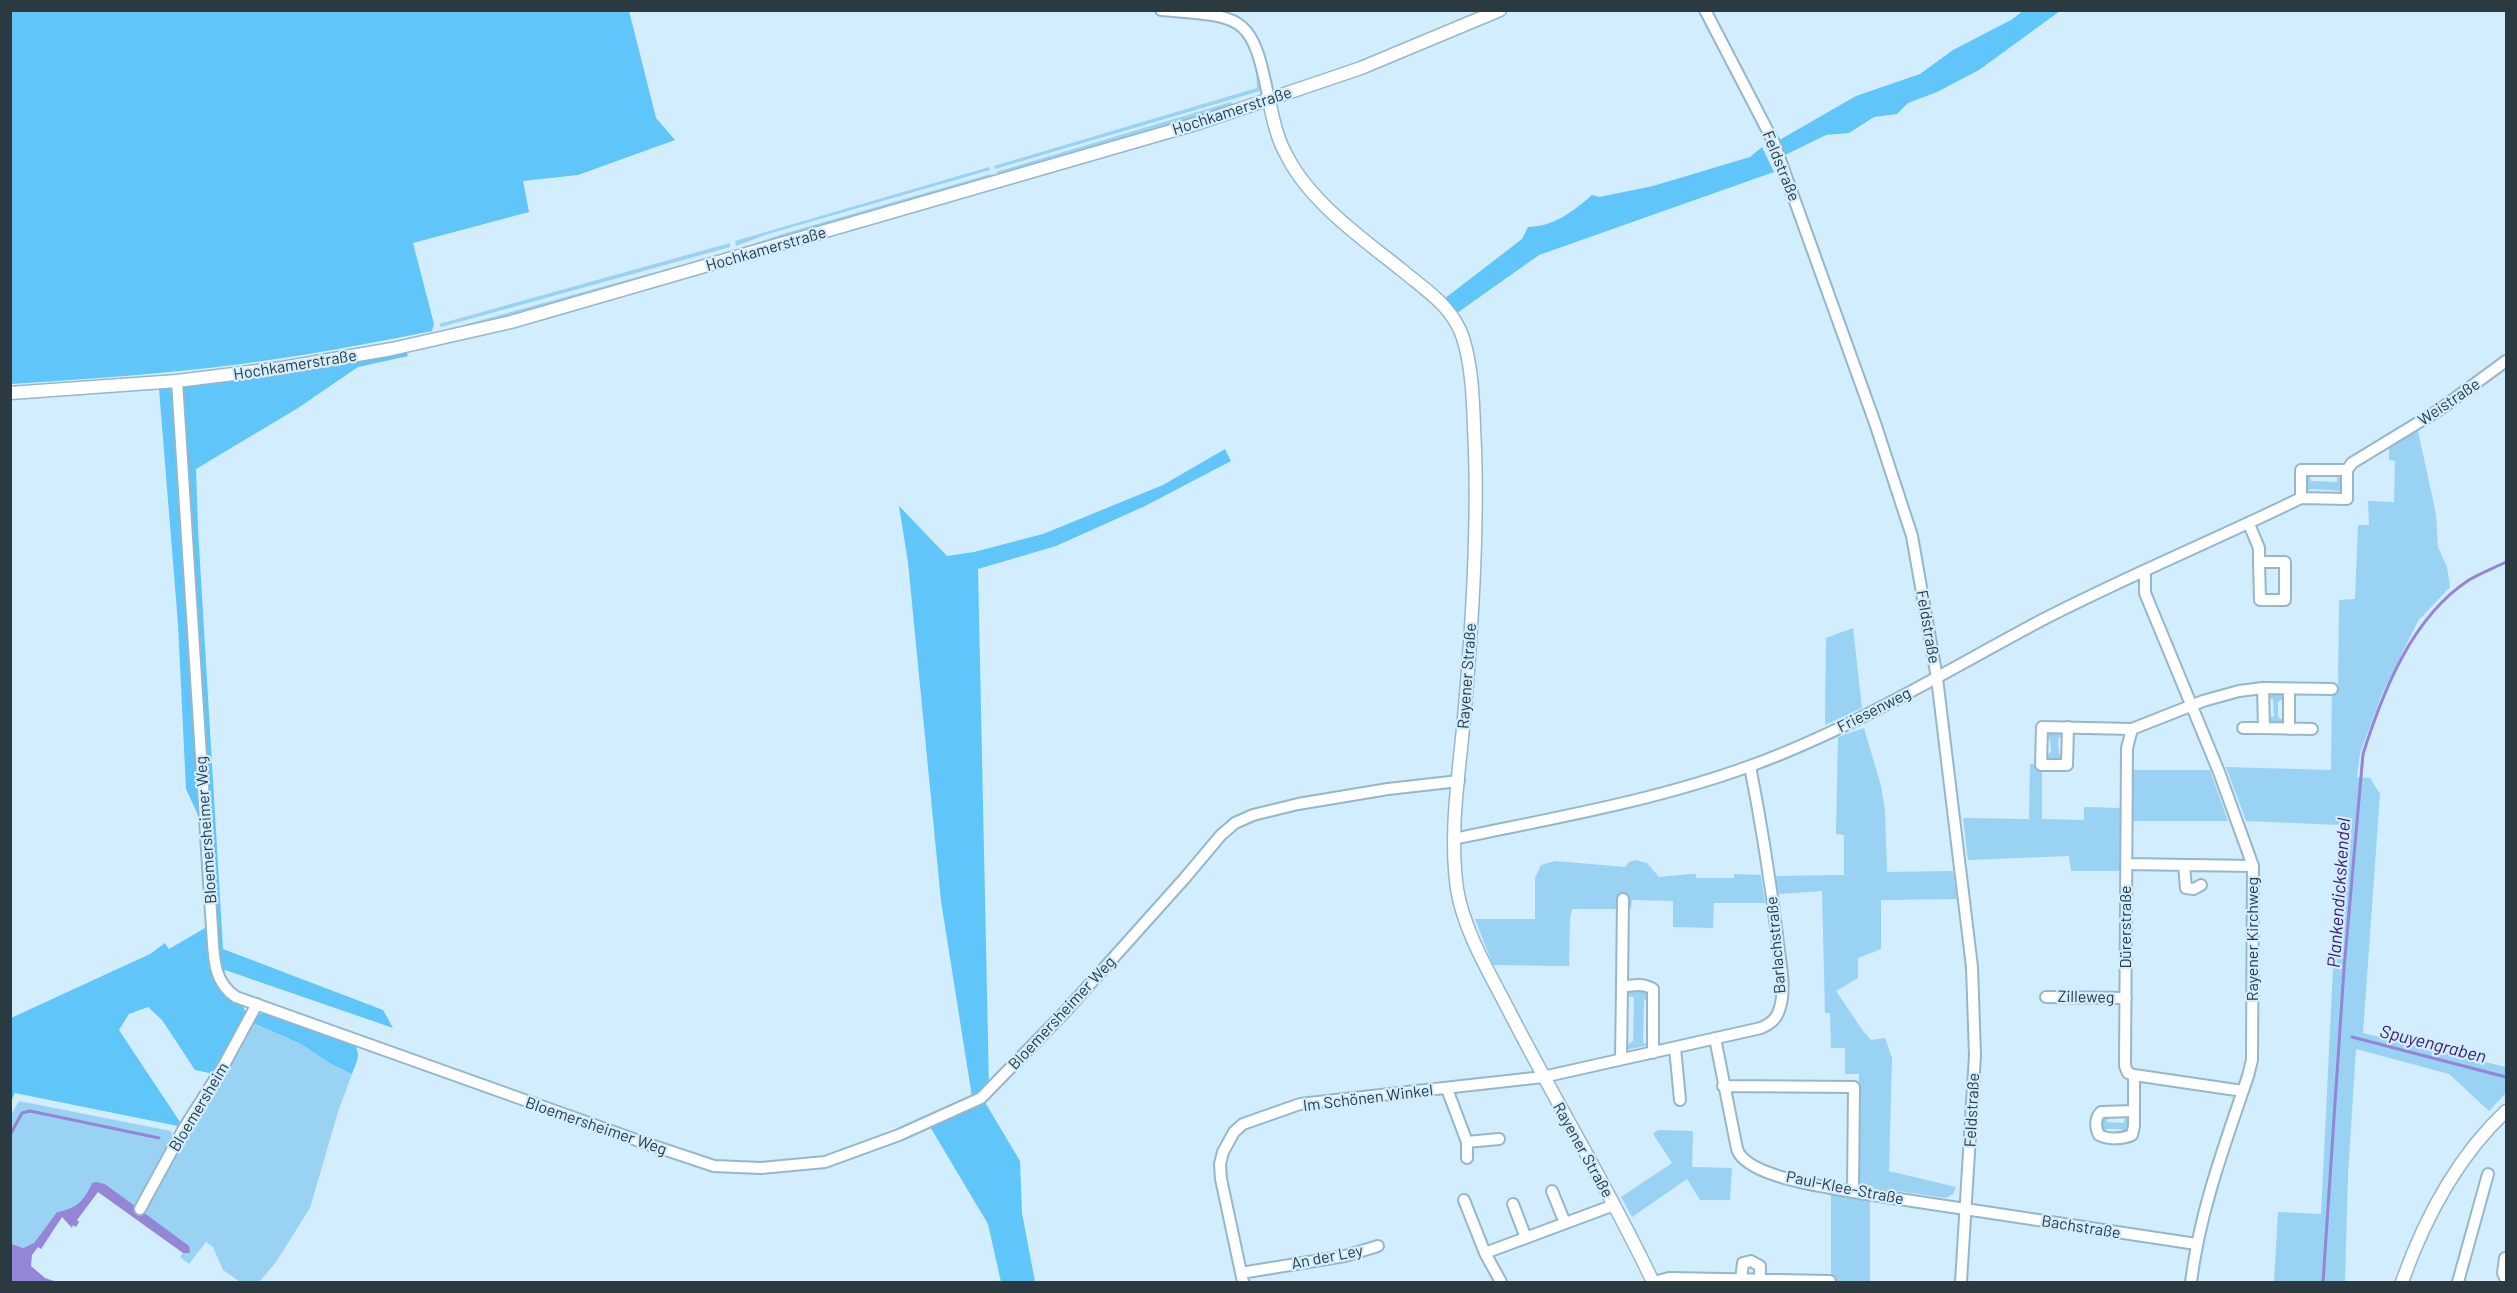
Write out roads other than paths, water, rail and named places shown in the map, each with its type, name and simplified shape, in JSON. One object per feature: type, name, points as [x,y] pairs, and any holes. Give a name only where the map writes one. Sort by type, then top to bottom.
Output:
[{"type":"street","points":[[1161,10],[1214,14],[1242,27],[1254,41],[1269,100]]},
{"type":"street","name":"Hochkamerstraße","points":[[10,393],[177,381],[332,360],[438,340],[511,322],[1161,135],[1361,68],[1500,10]]},
{"type":"street","name":"Feldstraße","points":[[1705,10],[1774,143],[1875,423],[1912,536],[1937,678],[1972,967],[1976,1035],[1961,1282]]},
{"type":"street","name":"Rayener Straße","points":[[1269,100],[1280,142],[1303,181],[1320,200],[1363,239],[1443,303],[1457,324],[1464,341],[1473,403],[1477,514],[1470,645],[1454,838],[1457,886],[1465,919],[1543,1077],[1614,1205],[1653,1282]]},
{"type":"street","name":"Weistraße","points":[[2347,470],[2352,463],[2439,410],[2506,361]]},
{"type":"street","name":"Bloemersheimer Weg","points":[[177,381],[216,975],[225,989],[236,997],[714,1166],[761,1168],[825,1162],[899,1135],[981,1098],[1064,1013],[1221,835],[1235,823],[1253,815],[1298,804],[1388,789],[1459,781]]},
{"type":"street","points":[[2301,498],[2301,470],[2347,470]]},
{"type":"street","name":"Friesenweg","points":[[1454,838],[1600,808],[1691,786],[1750,766],[1836,729],[2044,620],[2301,498],[2347,499],[2347,470]]},
{"type":"street","points":[[2249,524],[2259,548],[2259,562]]},
{"type":"street","name":"Rayener Kirchweg","points":[[2145,572],[2145,593],[2192,706],[2253,866],[2252,1060],[2210,1189],[2196,1244],[2191,1282]]},
{"type":"street","points":[[2263,688],[2264,728]]},
{"type":"street","points":[[2068,727],[2132,729],[2239,691],[2263,688],[2332,689]]},
{"type":"street","points":[[2289,688],[2289,729]]},
{"type":"street","points":[[2243,728],[2312,729]]},
{"type":"street","name":"Dürerstraße","points":[[2132,729],[2127,748],[2125,1060],[2128,1073],[2134,1075],[2134,1111]]},
{"type":"street","name":"Barlachstraße","points":[[1543,1077],[1768,1025],[1778,1014],[1783,990],[1770,882],[1750,766]]},
{"type":"street","points":[[2126,864],[2253,866]]},
{"type":"street","points":[[2184,865],[2186,888],[2194,889],[2201,885]]},
{"type":"street","points":[[1621,1059],[1623,899]]},
{"type":"street","points":[[1622,987],[1646,985],[1653,989],[1653,1053]]},
{"type":"street","name":"Zilleweg","points":[[2046,997],[2126,998]]},
{"type":"street","name":"Bloemersheim","points":[[140,1209],[183,1130],[224,1065],[257,1004]]},
{"type":"street","name":"Paul-Klee-Straße","points":[[1715,1038],[1723,1086],[1739,1155],[1754,1167],[1799,1181],[1853,1192],[1967,1209]]},
{"type":"street","points":[[1675,1048],[1680,1101]]},
{"type":"street","points":[[2134,1075],[2243,1091]]},
{"type":"street","name":"Im Schönen Winkel","points":[[1242,1278],[1221,1179],[1220,1164],[1228,1142],[1244,1124],[1300,1104],[1543,1077]]},
{"type":"street","points":[[1723,1086],[1854,1087],[1853,1192]]},
{"type":"street","name":"Im Schönen Winkel","points":[[1447,1089],[1467,1142],[1467,1158]]},
{"type":"street","points":[[2402,1282],[2422,1231],[2454,1175],[2492,1124],[2506,1111]]},
{"type":"street","points":[[1467,1142],[1499,1139]]},
{"type":"street","points":[[2458,1282],[2488,1174]]},
{"type":"street","points":[[1552,1191],[1565,1224]]},
{"type":"street","points":[[1464,1200],[1485,1253],[1501,1282]]},
{"type":"street","points":[[1513,1204],[1526,1238]]},
{"type":"street","points":[[1485,1253],[1614,1205]]},
{"type":"street","name":"Bachstraße","points":[[1967,1209],[2196,1244]]},
{"type":"street","name":"An der Ley","points":[[1242,1278],[1345,1256],[1378,1246]]},
{"type":"street","points":[[2505,1258],[2503,1273],[2506,1280]]},
{"type":"street","points":[[1741,1280],[1743,1263],[1751,1261],[1760,1266],[1760,1280]]},
{"type":"street","points":[[1653,1282],[1670,1278],[1830,1281]]},
{"type":"waterway","name":"Plankendickskendel","points":[[2323,1282],[2344,969],[2363,754],[2390,681],[2402,657],[2431,614],[2473,577],[2506,562]]},
{"type":"waterway","name":"Spuyengraben","points":[[2352,1037],[2506,1077]]},
{"type":"waterway","points":[[10,1135],[22,1113],[30,1111],[159,1138]]}]
